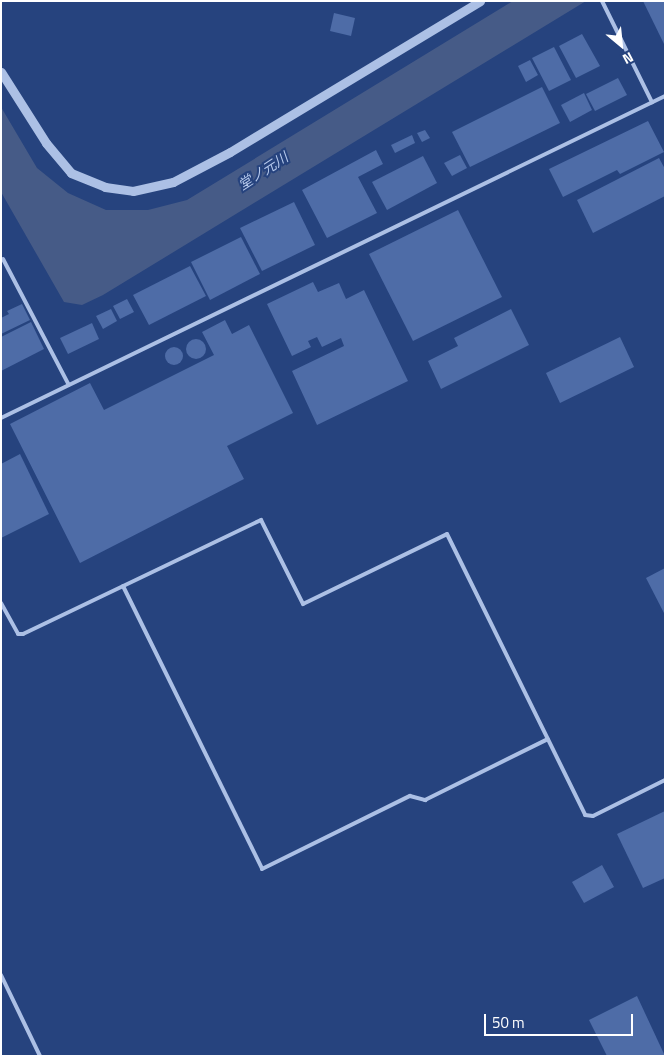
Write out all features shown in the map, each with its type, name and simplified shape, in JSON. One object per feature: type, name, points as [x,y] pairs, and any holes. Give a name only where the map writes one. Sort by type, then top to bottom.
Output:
[{"type":"street","points":[[1,72],[46,143],[71,173],[105,187],[133,192],[173,182],[230,152],[480,1]]},
{"type":"lane","points":[[602,1],[652,102]]},
{"type":"lane","points":[[1,418],[665,96]]},
{"type":"lane","points":[[3,259],[69,385]]},
{"type":"lane","points":[[1,603],[18,634],[23,634],[261,520],[303,604],[447,534],[585,815],[593,816],[665,780]]},
{"type":"lane","points":[[123,586],[262,869],[410,796],[425,800],[548,739]]},
{"type":"lane","points":[[1,974],[40,1056]]},
{"type":"water","name":"堂ノ元川","points":[[513,1],[586,1],[103,295],[82,305],[64,302],[1,192],[1,107],[37,168],[68,193],[106,210],[148,210],[187,200]]},
{"type":"building","points":[[643,1],[665,1],[665,46]]},
{"type":"building","points":[[334,13],[355,18],[351,36],[330,31]]},
{"type":"building","points":[[582,34],[600,66],[576,78],[559,46]]},
{"type":"building","points":[[554,47],[571,80],[549,91],[532,58]]},
{"type":"building","points":[[530,60],[538,75],[526,82],[518,66]]},
{"type":"building","points":[[618,78],[627,95],[595,111],[586,94]]},
{"type":"building","points":[[542,87],[560,123],[470,167],[452,132]]},
{"type":"building","points":[[584,93],[592,110],[570,122],[561,105]]},
{"type":"building","points":[[648,121],[664,152],[620,174],[617,170],[563,197],[549,169]]},
{"type":"building","points":[[425,130],[430,138],[422,142],[417,133]]},
{"type":"building","points":[[412,135],[415,143],[395,153],[391,145]]},
{"type":"building","points":[[376,150],[383,164],[358,177],[377,213],[327,238],[302,190]]},
{"type":"building","points":[[460,155],[467,168],[452,176],[444,163]]},
{"type":"building","points":[[423,156],[437,183],[387,210],[372,182]]},
{"type":"building","points":[[659,158],[665,169],[665,196],[593,233],[577,200]]},
{"type":"building","points":[[294,202],[315,245],[262,271],[240,228]]},
{"type":"building","points":[[458,210],[502,297],[413,341],[369,254]]},
{"type":"building","points":[[241,237],[260,274],[210,300],[191,262]]},
{"type":"building","points":[[190,266],[206,296],[149,325],[133,295]]},
{"type":"building","points":[[313,282],[318,292],[339,283],[346,299],[364,290],[408,381],[317,425],[292,371],[344,346],[341,338],[322,347],[317,337],[308,341],[311,347],[292,356],[267,304]]},
{"type":"building","points":[[127,299],[134,312],[120,319],[113,306]]},
{"type":"building","points":[[22,304],[30,320],[1,334],[1,318],[9,314],[7,311]]},
{"type":"building","points":[[111,309],[117,321],[103,329],[96,316]]},
{"type":"building","points":[[511,309],[529,345],[441,389],[428,361],[458,346],[454,338]]},
{"type":"building","points":[[225,320],[232,334],[249,325],[293,413],[227,446],[244,479],[80,563],[10,424],[90,383],[104,410],[214,355],[202,332]]},
{"type":"building","points":[[31,322],[44,349],[1,371],[1,337]]},
{"type":"building","points":[[92,323],[99,339],[68,354],[60,338]]},
{"type":"building","points":[[620,337],[634,367],[560,403],[546,373]]},
{"type":"building","points":[[196,339],[203,342],[206,349],[203,356],[196,359],[189,356],[186,349],[189,342]]},
{"type":"building","points":[[174,347],[180,350],[183,356],[180,362],[174,365],[168,362],[165,356],[168,350]]},
{"type":"building","points":[[20,454],[49,514],[1,538],[1,464]]},
{"type":"building","points":[[665,568],[665,615],[646,578]]},
{"type":"building","points":[[665,811],[665,878],[643,888],[617,834]]},
{"type":"building","points":[[602,865],[614,887],[584,903],[572,882]]},
{"type":"building","points":[[637,996],[665,1056],[607,1056],[589,1020]]}]
